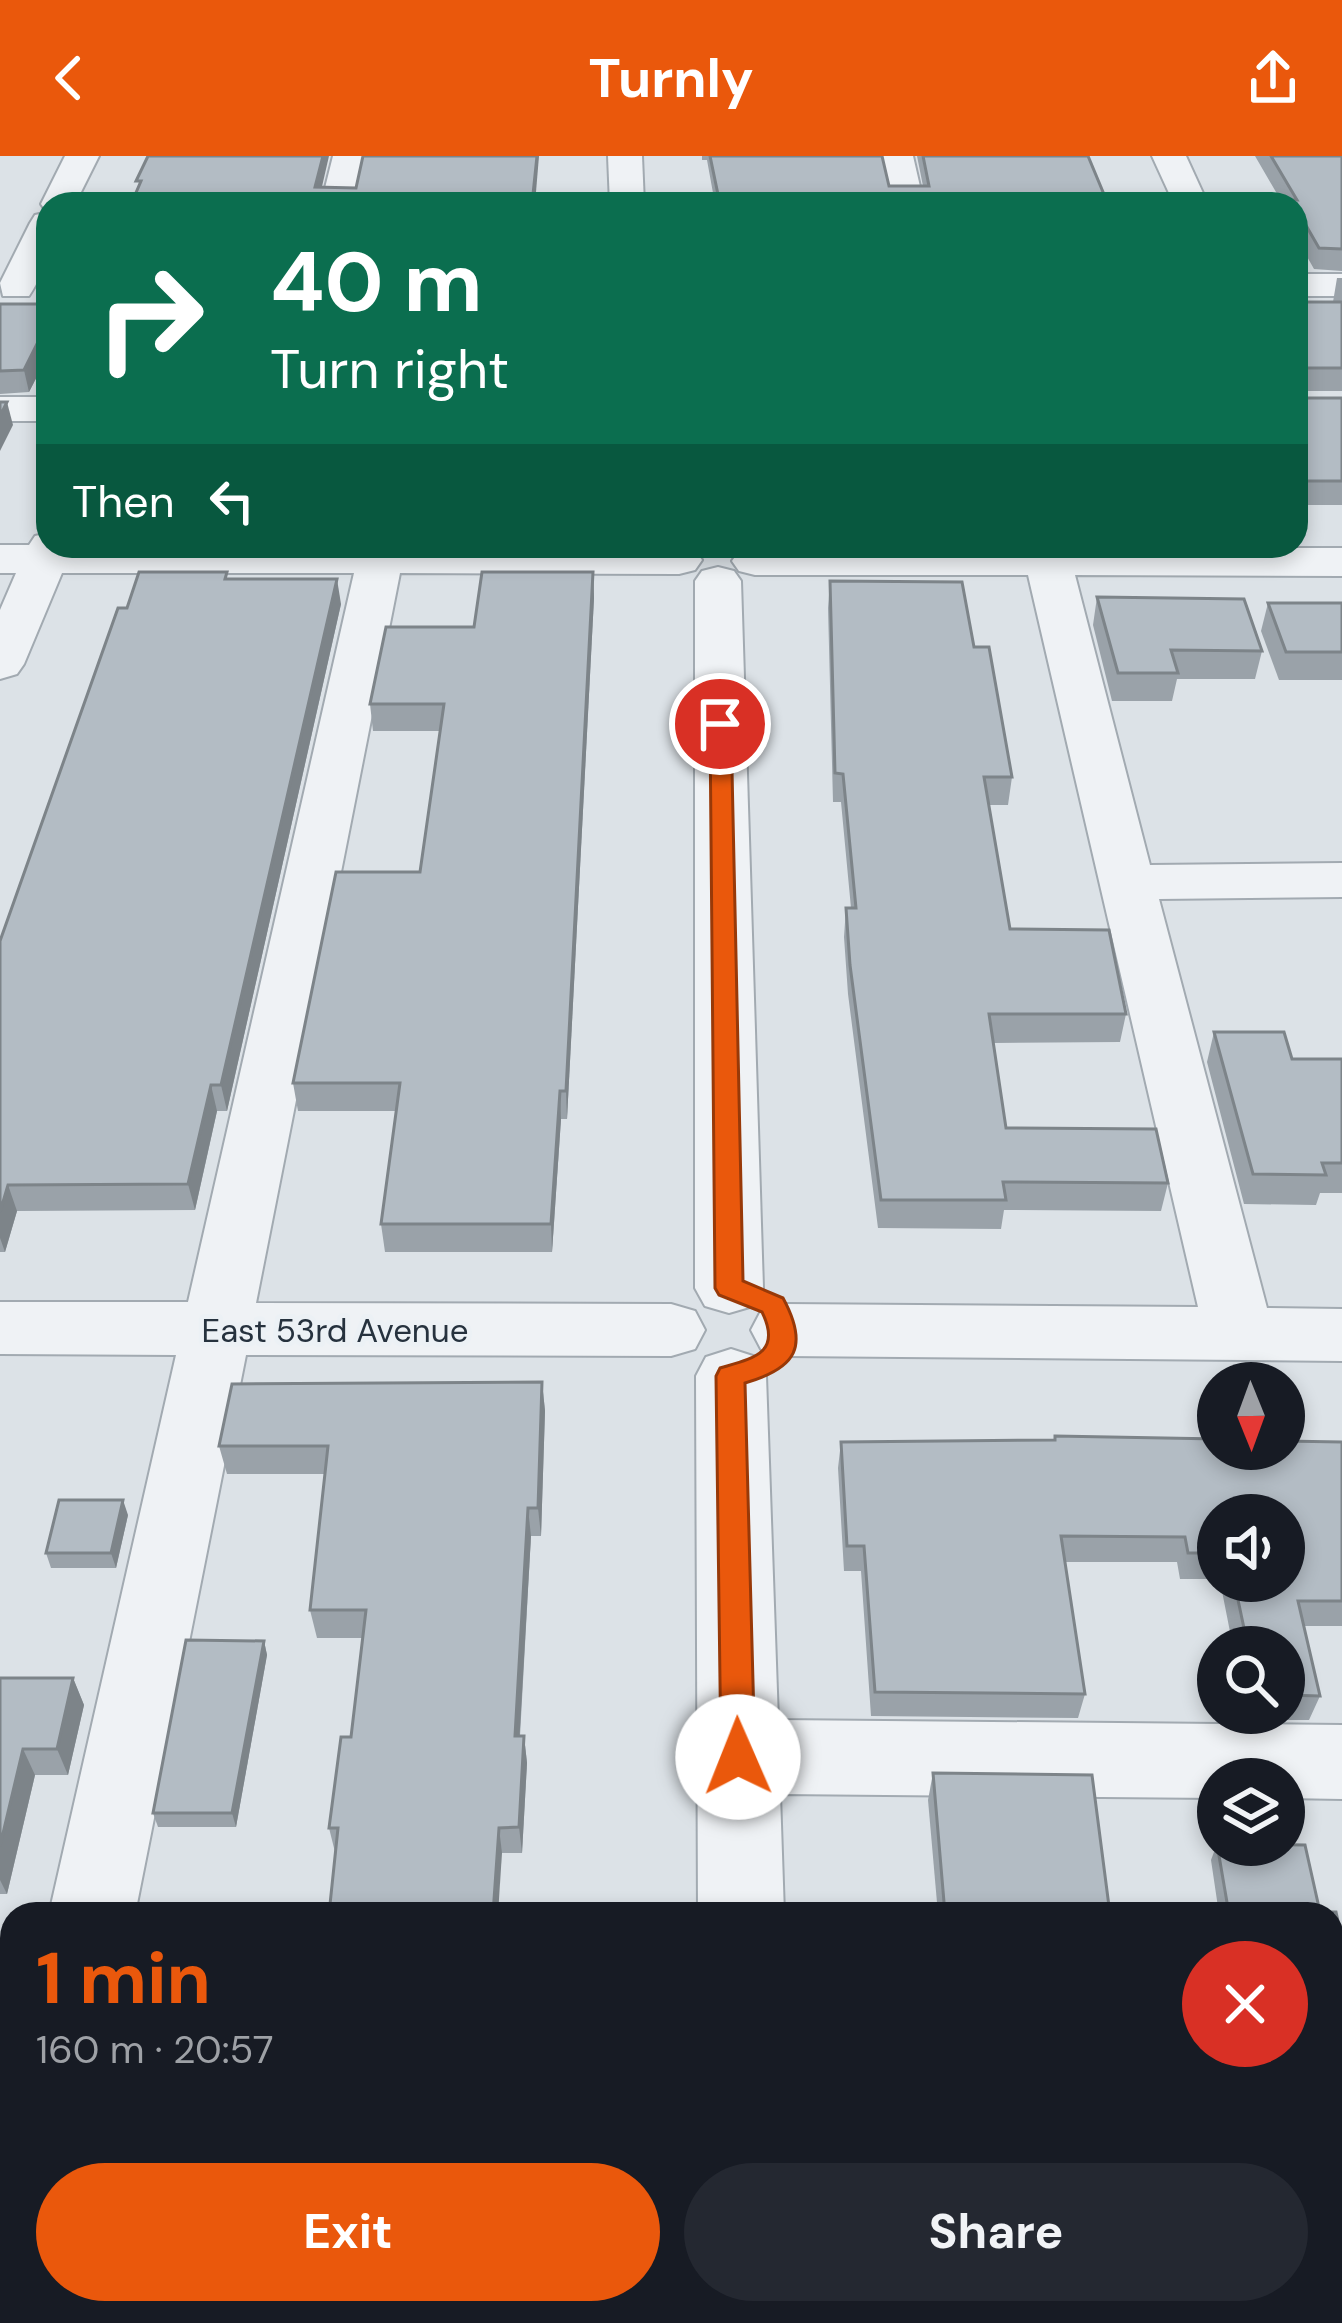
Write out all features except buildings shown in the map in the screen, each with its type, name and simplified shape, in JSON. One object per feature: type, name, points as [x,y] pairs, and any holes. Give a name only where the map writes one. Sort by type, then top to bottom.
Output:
[{"type":"street","points":[[64,192],[82,156]]},
{"type":"street","points":[[341,192],[350,156]]},
{"type":"street","points":[[625,156],[626,192]]},
{"type":"street","points":[[896,156],[904,192]]},
{"type":"street","points":[[1169,156],[1186,192]]},
{"type":"street","points":[[21,288],[36,252]]},
{"type":"street","points":[[1308,285],[1342,285]]},
{"type":"street","points":[[0,409],[36,409]]},
{"type":"street","points":[[0,664],[32,554]]},
{"type":"street","points":[[264,558],[1342,562]]},
{"type":"street","points":[[717,559],[729,1288]]},
{"type":"street","points":[[95,1902],[380,560]]},
{"type":"street","points":[[1048,561],[1239,1334]]},
{"type":"street","points":[[1128,882],[1342,880]]},
{"type":"street","points":[[741,1902],[738,1757],[758,1353],[773,1305],[760,1296],[729,1288],[711,1290],[683,1304],[671,1330],[682,1356],[695,1366],[758,1353],[1239,1334],[1342,1335]]},
{"type":"street","name":"East 53rd Avenue","points":[[0,1328],[671,1330]]},
{"type":"street","points":[[738,1757],[1342,1762]]},
{"type":"route","points":[[720,724],[729,1288],[745,1290],[773,1305],[785,1330],[784,1343],[765,1366],[730,1376],[738,1757]]}]
